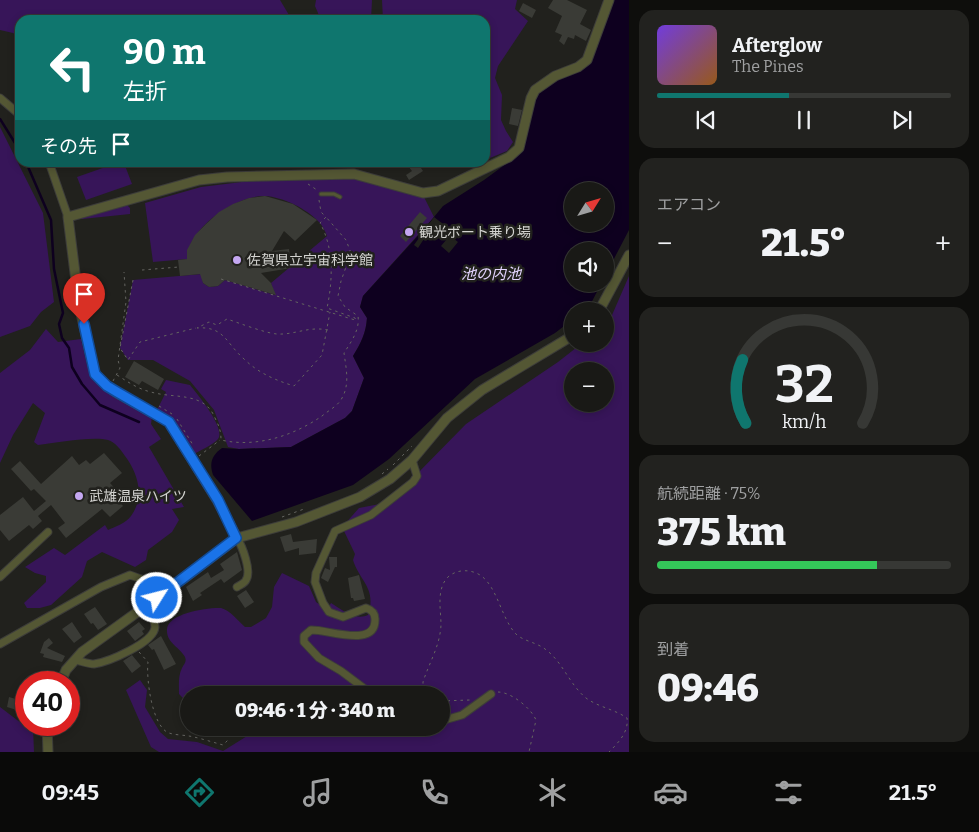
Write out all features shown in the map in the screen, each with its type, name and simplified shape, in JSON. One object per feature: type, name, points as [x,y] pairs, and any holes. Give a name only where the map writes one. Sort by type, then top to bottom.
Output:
[{"type":"street","points":[[490,166],[509,157],[519,148],[531,98],[535,90],[555,76],[578,67],[588,60],[609,0]]},
{"type":"street","points":[[0,98],[15,111]]},
{"type":"street","points":[[51,167],[68,216],[79,305],[95,374],[112,389],[169,422],[197,459],[236,538],[242,546],[248,573],[246,581],[237,588]]},
{"type":"street","points":[[68,216],[198,180],[227,177],[354,174],[423,193],[438,191],[488,167]]},
{"type":"street","points":[[605,302],[629,256]]},
{"type":"street","points":[[66,671],[82,652],[236,538],[296,522],[360,497],[390,479],[412,460],[447,418],[482,390],[564,341]]},
{"type":"street","points":[[361,686],[319,658],[304,642],[304,636],[310,630],[317,630],[362,636],[373,628],[376,622],[375,615],[372,610],[366,608],[343,617],[329,612],[323,603],[315,582],[316,573],[335,531],[371,514],[413,482],[417,476],[412,460]]},
{"type":"street","points":[[0,577],[48,532]]},
{"type":"street","points":[[0,644],[102,587],[130,575],[142,580],[161,583],[179,582]]},
{"type":"street","points":[[75,660],[94,664],[135,648],[153,632],[155,626],[146,606]]},
{"type":"street","points":[[450,719],[462,716],[491,694]]},
{"type":"street","points":[[47,736],[48,752]]},
{"type":"lane","points":[[321,194],[334,194],[340,197]]},
{"type":"path","points":[[156,406],[161,406],[170,412],[180,422],[197,459],[221,440],[238,442],[270,440],[285,436],[315,421],[337,405],[343,397],[347,376],[344,353],[355,336],[359,320],[358,316],[345,307],[338,296],[351,253],[346,240],[326,217],[318,202],[321,194],[298,176]]},
{"type":"path","points":[[221,279],[356,320],[356,318],[327,308],[331,290],[330,254],[327,236],[320,223],[326,217]]},
{"type":"path","points":[[142,270],[179,267]]},
{"type":"path","points":[[113,385],[120,368],[118,360],[126,302],[124,272]]},
{"type":"path","points":[[133,280],[120,348],[128,360],[140,342],[197,328],[210,327],[228,339],[242,358],[268,378],[294,386],[322,355],[330,312]]},
{"type":"path","points":[[197,328],[209,322],[217,326],[227,319],[276,334],[300,332],[314,327],[328,330]]},
{"type":"path","points":[[117,374],[135,387],[152,393],[196,399],[207,404],[221,430],[221,440]]},
{"type":"path","points":[[378,476],[417,441]]},
{"type":"path","points":[[281,517],[308,508]]},
{"type":"path","points":[[423,686],[438,642],[441,625],[440,600],[443,585],[447,578],[460,571],[475,573],[486,581],[493,590],[498,604],[515,632],[549,652],[586,698],[627,718],[629,725],[627,730],[609,752]]},
{"type":"path","points":[[135,648],[148,662],[146,675],[150,688],[151,705],[161,727],[168,733],[223,745],[228,740]]},
{"type":"path","points":[[491,694],[504,692],[519,701],[534,715],[536,720],[529,752]]},
{"type":"path","points":[[450,701],[472,700]]},
{"type":"shaded area","points":[[0,0],[280,0],[289,15],[15,15],[15,34],[0,30]]},
{"type":"shaded area","points":[[316,0],[372,0],[371,15],[319,15],[315,6]]},
{"type":"shaded area","points":[[382,0],[517,0],[515,9],[528,21],[498,66],[495,78],[502,95],[501,120],[513,142],[507,151],[490,158],[490,15],[383,15]]},
{"type":"shaded area","points":[[0,127],[15,157],[15,167],[20,167],[43,213],[54,302],[41,312],[30,326],[0,337]]},
{"type":"shaded area","points":[[106,167],[126,167],[132,184],[86,200],[77,177]]},
{"type":"shaded area","points":[[298,175],[354,176],[424,197],[434,217],[363,296],[360,307],[367,318],[366,328],[353,356],[364,378],[352,411],[345,418],[291,447],[239,449],[228,447],[214,410],[190,381],[153,360],[128,360],[120,348],[133,280],[202,274],[203,283],[209,287],[218,286],[225,280],[275,295],[271,283],[327,236],[323,227],[314,217],[294,204],[272,197],[253,197],[228,208],[204,226],[195,236],[189,248],[187,259],[153,262],[145,203],[201,187]]},
{"type":"shaded area","points":[[126,204],[130,208],[130,214],[82,219],[81,216]]},
{"type":"shaded area","points":[[629,276],[629,752],[159,752],[151,747],[126,690],[140,680],[147,690],[145,707],[160,732],[168,739],[197,742],[223,751],[247,736],[450,736],[450,686],[180,686],[180,695],[179,681],[180,674],[186,659],[169,638],[167,629],[169,623],[181,615],[215,608],[224,609],[231,613],[245,627],[251,627],[266,618],[272,607],[274,587],[282,573],[309,586],[316,602],[327,610],[331,603],[353,615],[368,615],[370,606],[369,592],[353,560],[355,554],[344,531],[344,525],[359,508],[380,504],[414,477],[466,424],[571,352],[614,352],[614,310]]},
{"type":"shaded area","points":[[46,329],[58,342],[81,339],[87,365],[103,389],[152,417],[151,424],[161,439],[149,447],[184,507],[172,509],[179,520],[172,532],[148,550],[146,560],[135,567],[102,552],[87,561],[82,577],[51,605],[40,608],[27,608],[24,603],[46,582],[46,576],[35,573],[25,567],[54,548],[65,555],[105,525],[108,530],[123,523],[131,516],[135,509],[139,493],[136,477],[130,463],[120,449],[111,441],[84,439],[38,445],[34,442],[45,413],[33,403],[13,435],[0,463],[0,373],[30,350]]},
{"type":"shaded area","points":[[166,380],[190,385],[215,419],[218,427],[218,439],[194,454],[175,423],[157,410],[166,392],[161,389]]},
{"type":"shaded area","points":[[0,707],[15,718],[15,736],[33,736],[34,752],[0,752]]},
{"type":"water","name":"池の内池","points":[[614,0],[629,0],[629,230],[614,259],[614,242],[564,242],[564,292],[597,292],[592,302],[564,302],[564,326],[475,379],[389,459],[353,485],[252,521],[213,475],[211,463],[216,453],[222,448],[291,447],[345,418],[352,411],[364,378],[353,356],[366,328],[367,318],[360,307],[363,296],[443,206],[517,156],[527,136],[534,97],[554,81],[591,63]]},
{"type":"pier","points":[[434,217],[443,224],[440,228],[458,242],[449,253],[441,246],[447,239],[437,232],[434,235],[429,231],[418,248],[414,245]]},
{"type":"building","points":[[553,0],[567,0],[587,10],[580,24],[591,30],[586,41],[575,35],[574,39],[568,37],[564,45],[559,41],[562,35],[555,32],[562,16],[548,8]]},
{"type":"building","points":[[523,3],[536,10],[532,18],[519,11]]},
{"type":"building","points":[[512,108],[522,110],[518,126],[509,124]]},
{"type":"building","points":[[409,167],[420,167],[423,171],[409,180],[406,175],[412,171]]},
{"type":"building","points":[[265,196],[293,204],[317,220],[295,241],[284,231],[272,251],[289,249],[291,268],[261,273],[271,283],[276,295],[225,280],[218,286],[209,287],[203,283],[200,274],[180,276],[178,260],[187,259],[187,250],[195,235],[206,224],[219,212],[233,204],[249,198]]},
{"type":"building","name":"観光ボート乗り場","points":[[420,212],[427,218],[406,242],[400,236]]},
{"type":"building","points":[[134,361],[164,379],[158,390],[142,381],[139,385],[125,377]]},
{"type":"building","name":"武雄温泉ハイツ","points":[[104,453],[122,473],[110,483],[120,494],[116,497],[123,506],[110,517],[102,509],[66,538],[58,528],[65,523],[51,505],[38,516],[42,521],[33,529],[29,525],[9,541],[0,530],[0,515],[23,497],[34,511],[46,501],[34,489],[31,491],[11,469],[20,461],[41,484],[72,456],[79,465],[86,460],[90,464]]},
{"type":"building","points":[[291,534],[293,542],[317,539],[316,553],[299,555],[299,548],[285,552],[280,537]]},
{"type":"building","points":[[237,552],[242,570],[224,583],[221,579],[200,593],[202,595],[193,601],[186,587],[208,572],[211,578],[224,570],[220,564]]},
{"type":"building","points":[[329,557],[337,557],[337,567],[335,567],[328,582],[321,578],[325,568],[330,570]]},
{"type":"building","points":[[359,575],[365,599],[354,601],[351,598],[348,578]]},
{"type":"building","points":[[246,590],[254,602],[245,608],[237,596]]},
{"type":"building","points":[[176,594],[181,602],[173,607],[177,613],[169,618],[162,607],[168,603],[166,600]]},
{"type":"building","points":[[95,607],[107,624],[98,630],[84,614]]},
{"type":"building","points":[[72,622],[82,637],[74,643],[62,629]]},
{"type":"building","points":[[139,622],[145,629],[142,631],[144,634],[135,641],[127,631]]},
{"type":"building","points":[[161,636],[176,664],[164,670],[154,649],[152,650],[148,645]]},
{"type":"building","points":[[49,638],[53,643],[47,648],[65,656],[62,662],[43,657],[44,654],[40,653],[44,642]]},
{"type":"building","points":[[132,655],[141,666],[132,673],[123,661]]},
{"type":"building","points":[[9,697],[15,699],[15,710],[7,707]]},
{"type":"waterway","points":[[0,119],[15,143]]},
{"type":"waterway","points":[[28,167],[51,220],[54,269],[63,313],[59,324],[62,338],[69,348],[72,367],[82,384],[100,405],[139,422]]},
{"type":"place","name":"観光ボート乗り場","points":[[409,232]]},
{"type":"place","name":"佐賀県立宇宙科学館","points":[[237,260]]},
{"type":"place","name":"武雄温泉ハイツ","points":[[79,496]]},
{"type":"route","points":[[84,324],[95,374],[107,386],[169,422],[218,500],[236,538],[157,598]]}]
